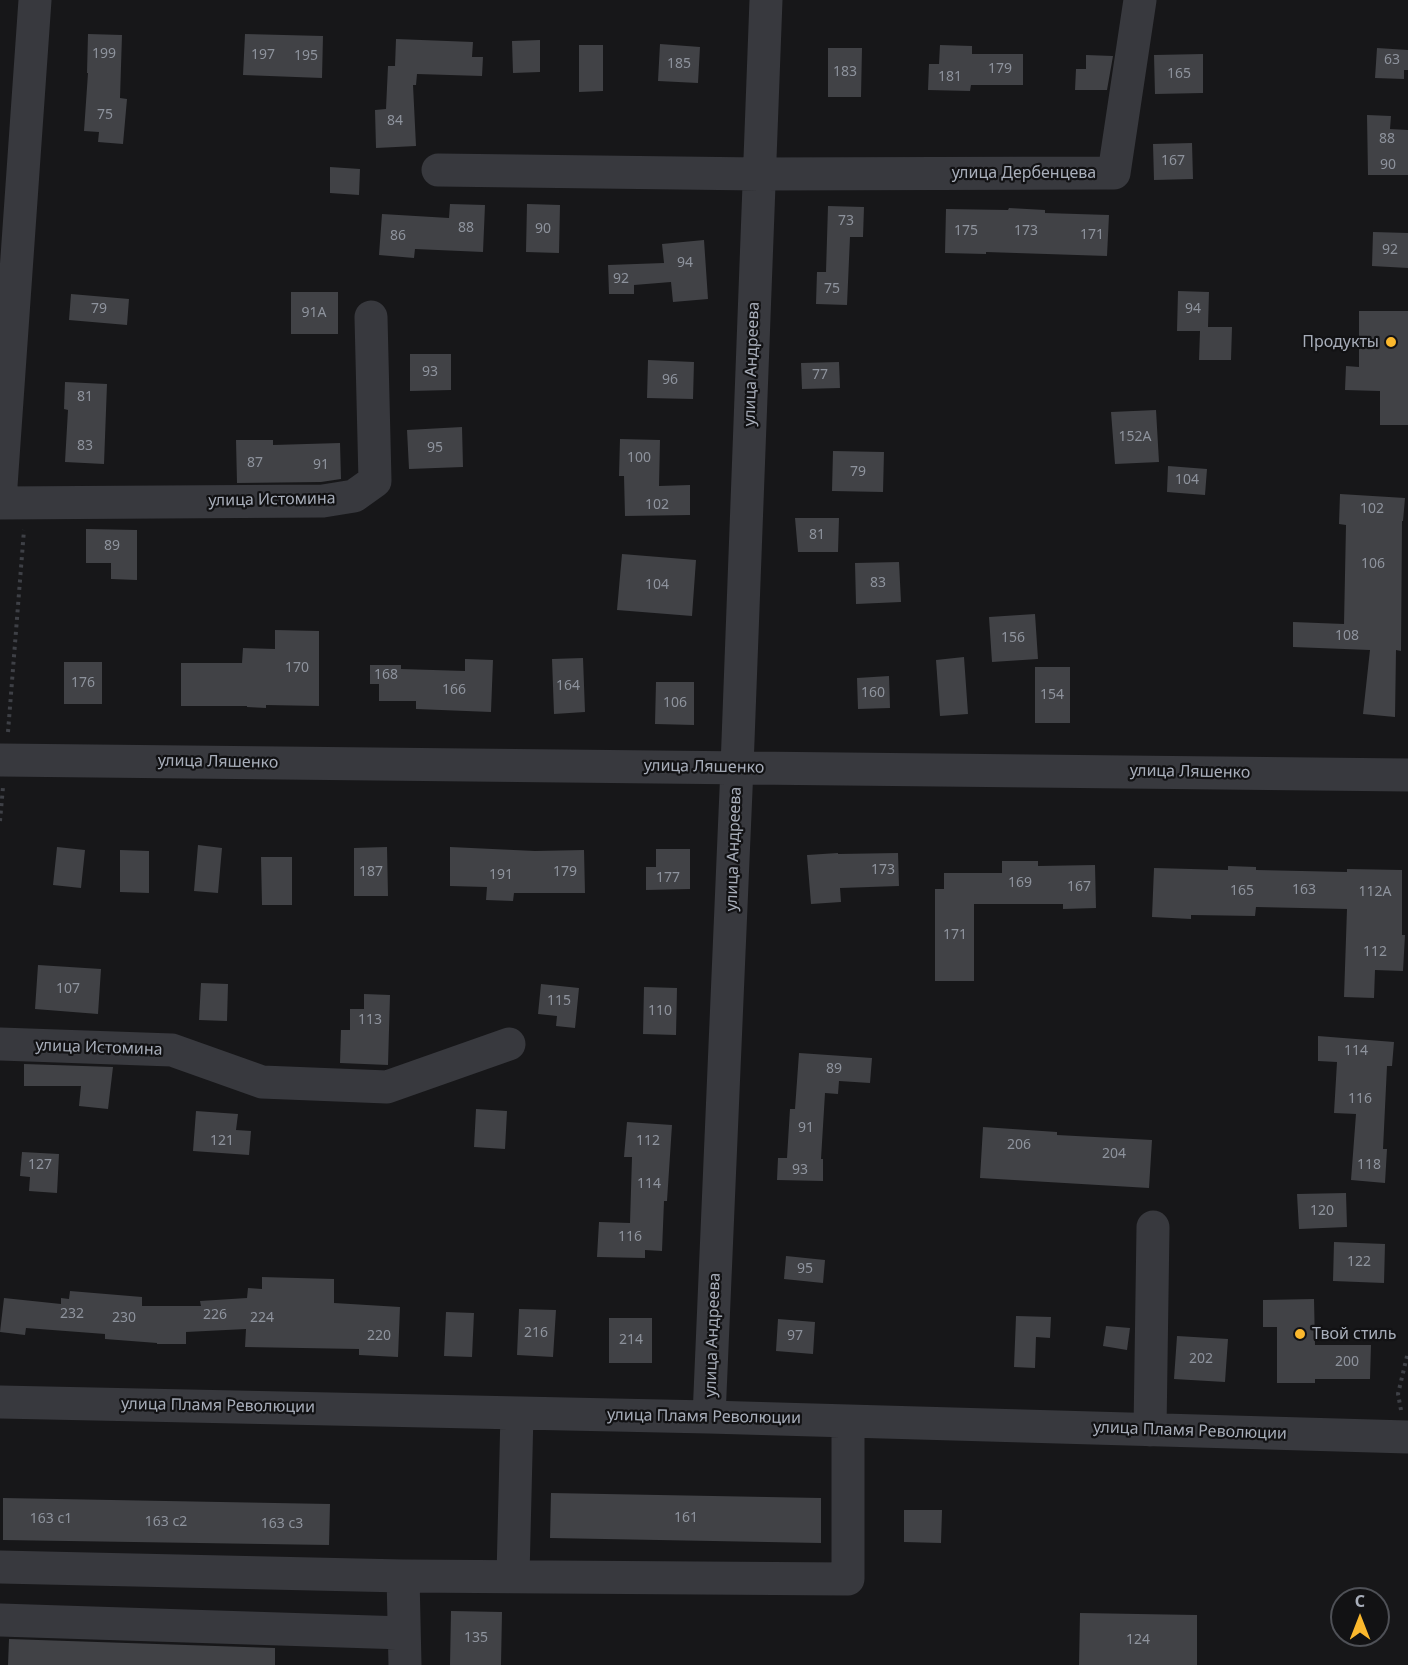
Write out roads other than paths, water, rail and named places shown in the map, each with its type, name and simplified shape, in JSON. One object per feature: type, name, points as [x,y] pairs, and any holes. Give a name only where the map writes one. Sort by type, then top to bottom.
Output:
[{"type":"street","name":"улица Истомина","points":[[35,0],[0,501],[323,501],[354,496],[375,481],[372,317]]},
{"type":"street","name":"улица Андреева","points":[[709,1417],[737,767],[766,0]]},
{"type":"street","name":"улица Дербенцева","points":[[759,174],[1114,173],[1140,0]]},
{"type":"street","points":[[438,170],[759,174]]},
{"type":"street","name":"улица Ляшенко","points":[[0,760],[1408,775]]},
{"type":"street","name":"улица Истомина","points":[[0,1044],[172,1050],[262,1082],[387,1087],[509,1044]]},
{"type":"street","points":[[1150,1430],[1153,1227]]},
{"type":"street","name":"улица Пламя Революции","points":[[0,1402],[709,1417],[1401,1437]]},
{"type":"street","points":[[513,1576],[517,1413]]},
{"type":"street","points":[[0,1567],[403,1576],[848,1579],[848,1421]]},
{"type":"street","points":[[403,1576],[405,1665]]},
{"type":"street","points":[[0,1620],[404,1633]]},
{"type":"place","name":"Продукты","points":[[1391,342]]},
{"type":"place","name":"Твой стиль","points":[[1300,1334]]}]
